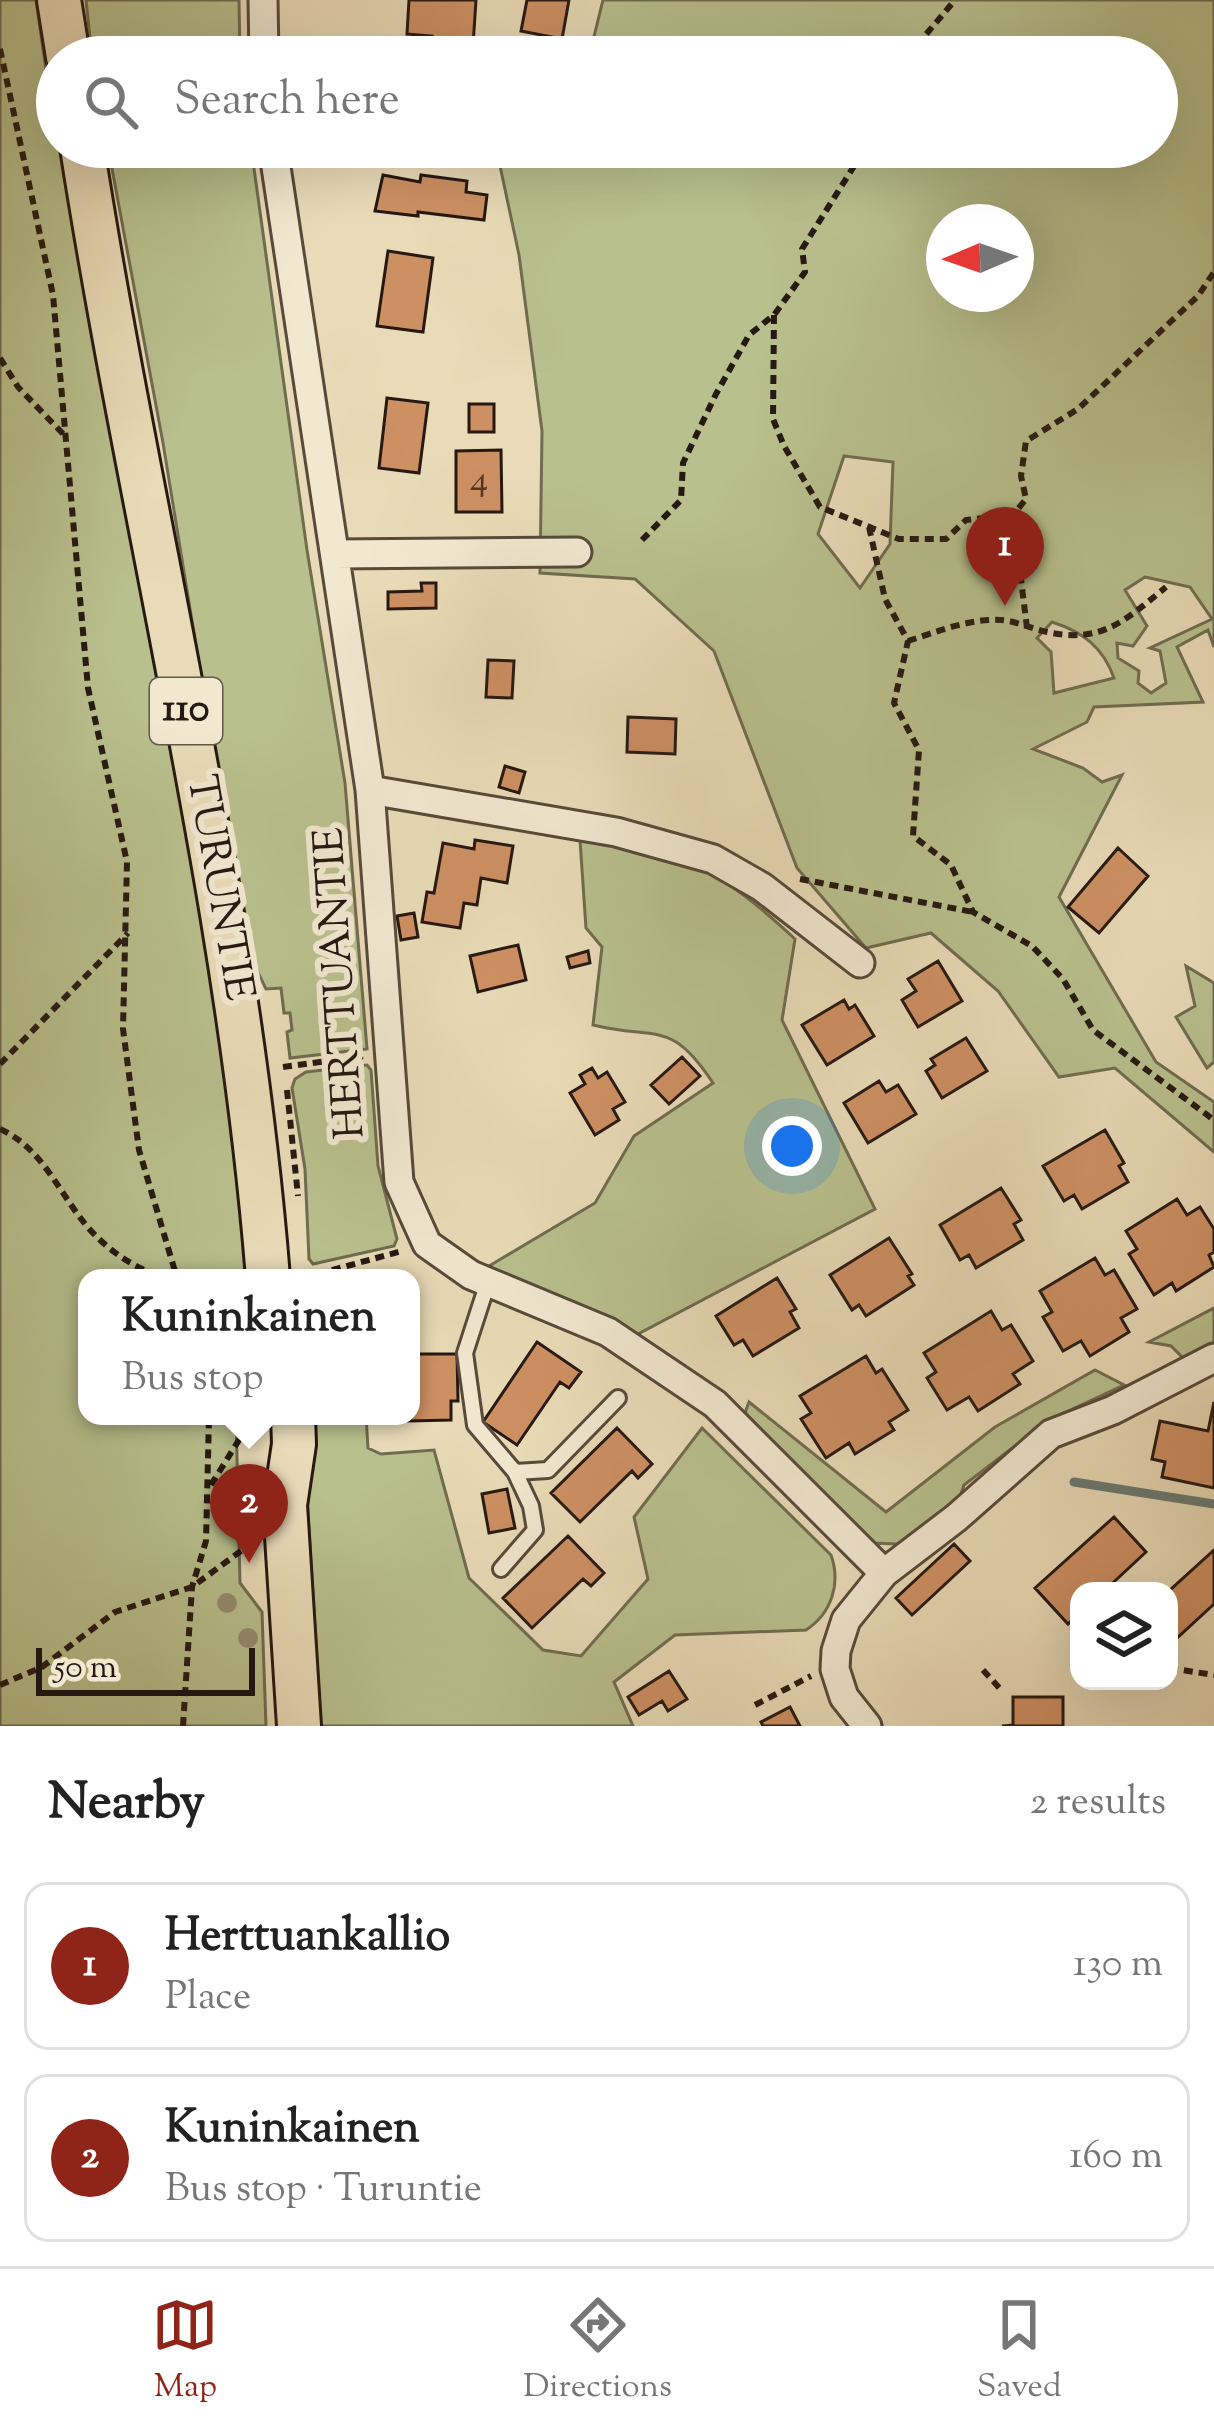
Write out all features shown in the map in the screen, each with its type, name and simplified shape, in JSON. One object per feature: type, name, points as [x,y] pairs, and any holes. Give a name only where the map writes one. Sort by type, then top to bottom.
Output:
[{"type":"main road","points":[[59,0],[65,36]]},
{"type":"main road","name":"TURUNTIE","points":[[86,168],[232,962],[267,1269]]},
{"type":"main road","points":[[257,1425],[284,1505],[299,1726]]},
{"type":"main road","points":[[284,1505],[293,1425]]},
{"type":"street","points":[[263,0],[264,36]]},
{"type":"street","name":"HERTTUANTIE","points":[[276,168],[370,790],[399,1182],[427,1244],[488,1282],[608,1332],[715,1404],[884,1574]]},
{"type":"street","points":[[334,554],[577,552]]},
{"type":"street","points":[[370,790],[616,832],[713,860],[762,887],[860,963]]},
{"type":"street","points":[[867,1726],[844,1697],[836,1651],[845,1620],[884,1574],[1051,1434],[1114,1410],[1214,1358]]},
{"type":"lane","points":[[488,1282],[465,1353],[475,1424],[515,1472],[531,1506],[535,1530],[501,1569]]},
{"type":"lane","points":[[515,1472],[548,1470],[618,1398]]},
{"type":"path","points":[[925,36],[955,0]]},
{"type":"path","points":[[0,49],[53,295],[88,688],[128,862],[123,1029],[139,1150],[174,1269]]},
{"type":"path","points":[[642,540],[682,500],[682,463],[716,394],[749,335],[774,316],[805,272],[802,249],[853,168]]},
{"type":"path","points":[[774,316],[773,419],[820,507],[899,539],[946,539],[966,520],[1012,515],[1026,500],[1021,476],[1026,441],[1078,410],[1198,296],[1214,272]]},
{"type":"path","points":[[0,358],[18,387],[68,439]]},
{"type":"path","points":[[1012,515],[1028,628]]},
{"type":"path","points":[[868,526],[885,599],[908,641],[894,703],[920,750],[913,836],[951,865],[973,912]]},
{"type":"path","points":[[908,641],[947,628],[1002,620],[1091,637],[1130,616],[1166,587]]},
{"type":"path","points":[[857,888],[973,912],[1032,946],[1063,979],[1093,1030],[1214,1120]]},
{"type":"path","points":[[0,1064],[128,933]]},
{"type":"path","points":[[283,1067],[375,1054]]},
{"type":"path","points":[[0,1130],[34,1151],[92,1232],[127,1263],[141,1269]]},
{"type":"path","points":[[336,1269],[406,1250],[417,1259]]},
{"type":"path","points":[[183,1726],[192,1587],[206,1540],[209,1425]]},
{"type":"path","points":[[209,1489],[254,1425]]},
{"type":"path","points":[[0,1685],[42,1667],[115,1612],[192,1587],[249,1546]]},
{"type":"path","points":[[1178,1669],[1214,1675]]},
{"type":"path","points":[[983,1670],[1003,1692]]},
{"type":"path","points":[[755,1705],[815,1678]]},
{"type":"green space","points":[[0,0],[36,0],[41,36],[36,36],[36,168],[64,168],[216,961],[247,1269],[78,1269],[78,1425],[236,1425],[240,1583],[262,1612],[266,1726],[0,1726]]},
{"type":"green space","points":[[86,0],[239,0],[240,36],[90,36]]},
{"type":"green space","points":[[603,0],[1214,0],[1214,647],[1208,630],[1177,647],[1203,702],[1094,707],[1087,722],[1033,749],[1083,768],[1102,782],[1122,775],[1059,897],[1156,1062],[1214,1102],[1214,1152],[1115,1068],[1059,1077],[998,991],[931,933],[866,948],[797,868],[714,651],[635,579],[540,573],[542,431],[519,255],[500,168],[1178,168],[1178,36],[594,36]],"holes":[[[844,456],[893,462],[890,544],[860,588],[818,534]],[[1145,577],[1190,587],[1212,619],[1150,648],[1160,651],[1166,683],[1151,693],[1138,683],[1139,671],[1118,658],[1117,643],[1133,646],[1147,626],[1125,590]],[[1052,622],[1098,649],[1114,678],[1054,693],[1051,652],[1037,638]]]},
{"type":"green space","points":[[112,168],[254,168],[345,783],[367,1049],[290,1058],[290,1013],[284,1013],[281,988],[266,989],[245,946],[163,443]]},
{"type":"green space","points":[[580,840],[646,850],[698,867],[745,896],[795,939],[782,1020],[875,1209],[636,1335],[484,1269],[595,1203],[634,1136],[713,1083],[673,1040],[593,1025],[602,947],[586,928]]},
{"type":"green space","points":[[1186,966],[1214,983],[1214,1062],[1207,1068],[1176,1017],[1195,1006]]},
{"type":"green space","points":[[367,1065],[378,1166],[397,1239],[394,1246],[313,1264],[292,1088],[295,1079],[306,1072]]},
{"type":"green space","points":[[1214,1308],[1214,1351],[1189,1364],[1171,1346],[1149,1342]]},
{"type":"green space","points":[[1095,1370],[1124,1385],[1049,1420],[964,1485],[955,1512],[898,1544],[870,1543],[745,1413],[749,1402],[886,1512],[995,1427]]},
{"type":"green space","points":[[307,1425],[367,1425],[368,1448],[381,1454],[434,1450],[469,1578],[543,1650],[581,1656],[648,1579],[634,1517],[702,1428],[831,1555],[832,1597],[806,1630],[675,1635],[614,1682],[633,1726],[321,1726],[303,1430]]},
{"type":"building","points":[[409,0],[476,0],[474,36],[407,34]]},
{"type":"building","points":[[527,0],[569,0],[563,36],[521,31]]},
{"type":"building","points":[[383,175],[420,182],[421,175],[467,181],[466,192],[487,195],[484,220],[375,211]]},
{"type":"building","points":[[388,251],[433,258],[423,332],[377,326]]},
{"type":"building","points":[[387,398],[428,403],[419,473],[379,468]]},
{"type":"building","points":[[469,404],[494,404],[494,432],[469,432]]},
{"type":"building","points":[[501,450],[502,512],[456,512],[456,451]]},
{"type":"building","points":[[421,583],[436,583],[436,608],[388,609],[388,592],[422,591]]},
{"type":"building","points":[[488,660],[514,661],[512,698],[486,697]]},
{"type":"building","points":[[628,717],[676,719],[675,754],[627,752]]},
{"type":"building","points":[[505,766],[525,772],[519,793],[499,787]]},
{"type":"building","points":[[475,840],[513,846],[507,883],[481,878],[477,905],[464,903],[460,928],[422,922],[427,892],[434,893],[443,843],[474,849]]},
{"type":"building","points":[[1118,848],[1148,876],[1099,933],[1068,907]]},
{"type":"building","points":[[414,913],[418,937],[401,940],[397,916]]},
{"type":"building","points":[[518,945],[526,980],[478,992],[470,956]]},
{"type":"building","points":[[588,951],[590,963],[570,968],[567,957]]},
{"type":"building","points":[[938,961],[962,1001],[918,1027],[902,1000],[916,991],[908,979]]},
{"type":"building","points":[[844,1000],[849,1009],[855,1005],[874,1036],[827,1065],[802,1025]]},
{"type":"building","points":[[966,1038],[987,1071],[942,1098],[926,1071],[935,1065],[931,1059]]},
{"type":"building","points":[[682,1057],[700,1076],[669,1104],[651,1085]]},
{"type":"building","points":[[592,1068],[598,1078],[607,1072],[625,1102],[613,1109],[619,1120],[595,1135],[570,1093],[585,1084],[580,1075]]},
{"type":"building","points":[[879,1081],[886,1092],[898,1085],[916,1114],[868,1143],[844,1103]]},
{"type":"building","points":[[1105,1130],[1124,1163],[1119,1166],[1128,1182],[1082,1209],[1074,1195],[1064,1201],[1043,1166]]},
{"type":"building","points":[[1001,1188],[1021,1220],[1014,1224],[1023,1240],[976,1268],[969,1255],[960,1260],[940,1225]]},
{"type":"building","points":[[1177,1199],[1187,1215],[1200,1207],[1214,1229],[1214,1252],[1209,1255],[1214,1267],[1176,1291],[1172,1283],[1154,1295],[1129,1254],[1137,1249],[1126,1231]]},
{"type":"building","points":[[889,1238],[914,1285],[866,1316],[859,1305],[852,1310],[830,1275]]},
{"type":"building","points":[[1095,1258],[1105,1275],[1114,1270],[1137,1309],[1121,1318],[1129,1332],[1090,1356],[1081,1341],[1063,1351],[1043,1317],[1052,1312],[1040,1291]]},
{"type":"building","points":[[777,1278],[796,1309],[790,1312],[799,1328],[753,1356],[743,1340],[734,1345],[716,1316]]},
{"type":"building","points":[[991,1311],[1002,1330],[1011,1325],[1033,1361],[1013,1374],[1020,1384],[978,1411],[969,1397],[947,1410],[927,1378],[936,1372],[924,1353]]},
{"type":"building","points":[[537,1342],[581,1372],[569,1388],[560,1382],[517,1445],[483,1422]]},
{"type":"building","points":[[420,1354],[457,1354],[458,1401],[451,1401],[451,1420],[420,1421]]},
{"type":"building","points":[[866,1356],[876,1373],[882,1369],[908,1410],[889,1422],[894,1430],[855,1454],[849,1443],[826,1458],[801,1419],[811,1413],[800,1396]]},
{"type":"building","points":[[1214,1402],[1214,1488],[1162,1477],[1165,1462],[1152,1459],[1160,1421],[1208,1431]]},
{"type":"building","points":[[617,1428],[652,1464],[638,1478],[632,1471],[580,1522],[551,1493]]},
{"type":"building","points":[[507,1489],[515,1528],[489,1533],[482,1494]]},
{"type":"building","points":[[1114,1517],[1146,1552],[1114,1582],[1070,1582],[1068,1624],[1035,1588]]},
{"type":"building","points":[[568,1536],[604,1573],[591,1586],[583,1579],[532,1628],[503,1598]]},
{"type":"building","points":[[954,1544],[970,1561],[912,1615],[896,1598]]},
{"type":"building","points":[[1214,1550],[1214,1604],[1178,1637],[1178,1583]]},
{"type":"building","points":[[669,1671],[687,1699],[668,1711],[662,1701],[639,1715],[628,1697]]},
{"type":"building","points":[[1013,1697],[1063,1697],[1063,1726],[1002,1726],[1013,1725]]},
{"type":"building","points":[[790,1707],[800,1726],[763,1726],[761,1722]]},
{"type":"waterway","points":[[1074,1482],[1214,1504]]},
{"type":"place","name":"Herttuankallio","points":[[1005,606]]},
{"type":"place","name":"Kuninkainen","points":[[249,1563]]}]
